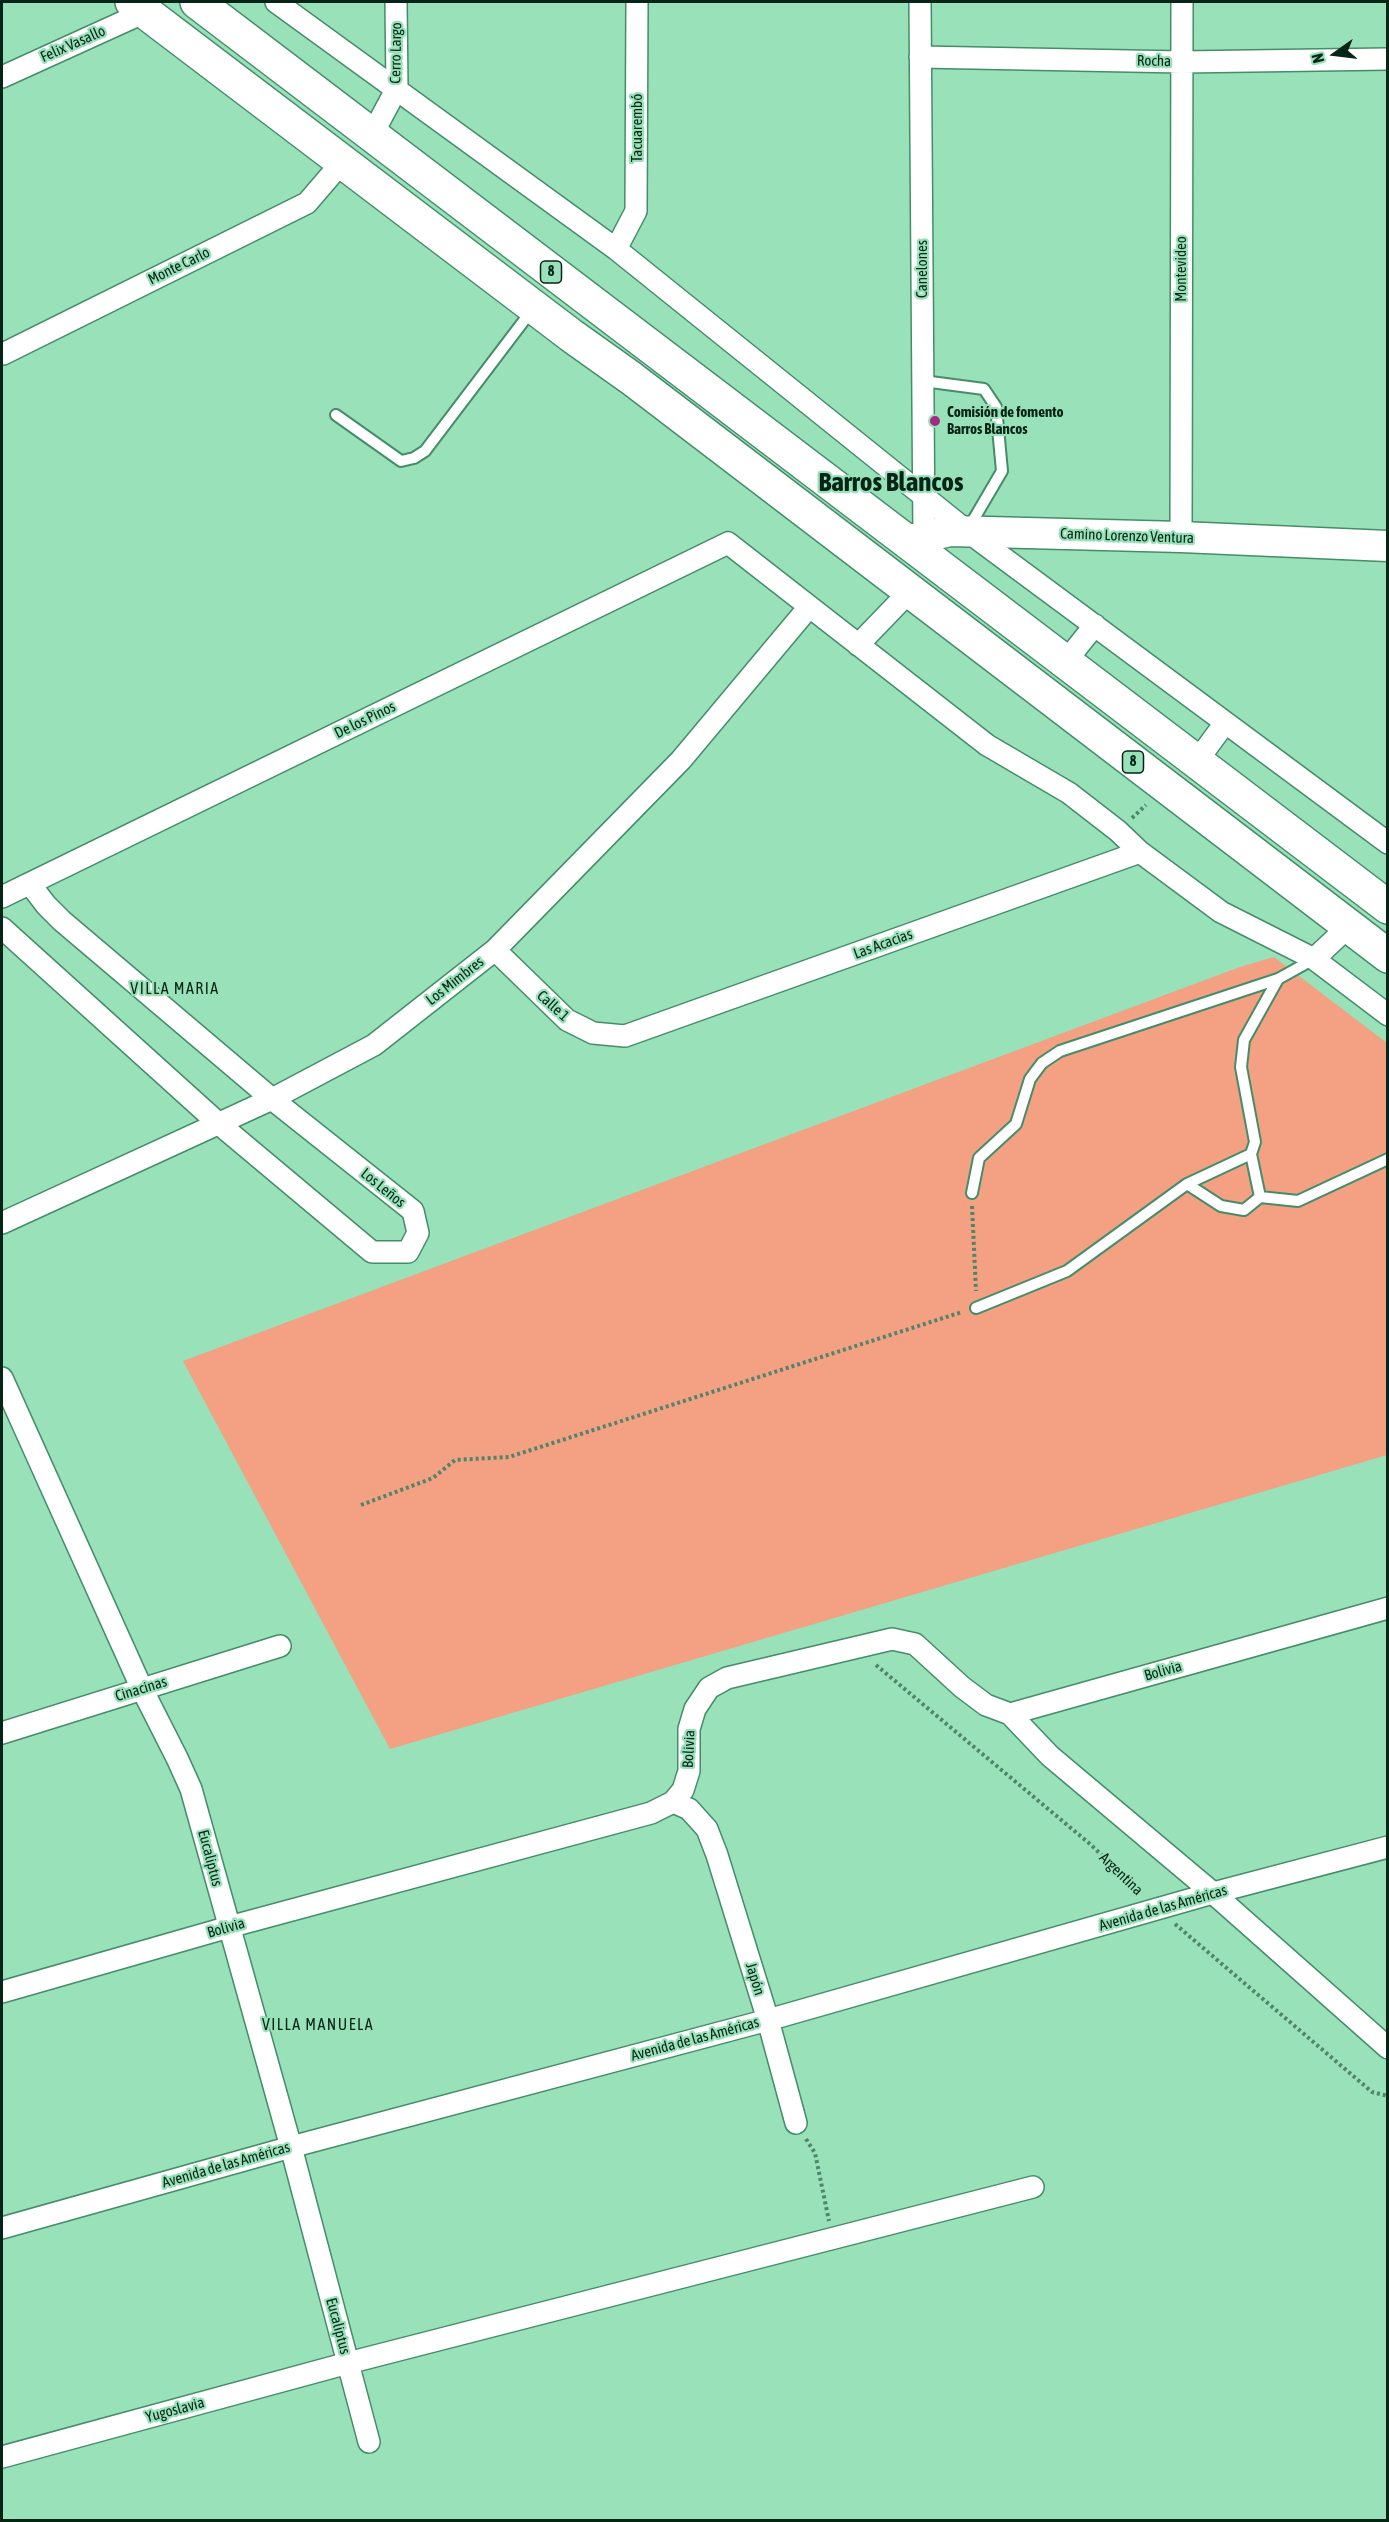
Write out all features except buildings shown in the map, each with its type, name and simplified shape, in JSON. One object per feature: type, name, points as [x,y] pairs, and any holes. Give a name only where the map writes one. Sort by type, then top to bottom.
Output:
[{"type":"highway","name":"8","points":[[197,2],[915,539],[1066,660],[1388,907]]},
{"type":"highway","name":"8","points":[[138,7],[534,308],[631,378],[1388,956]]},
{"type":"street","points":[[276,2],[616,249],[967,531],[1388,843]]},
{"type":"street","name":"Cerro Largo","points":[[372,135],[397,88],[396,2]]},
{"type":"street","name":"Tacuarembó","points":[[616,249],[636,211],[637,2]]},
{"type":"street","name":"Canelones","points":[[915,539],[923,495],[920,2]]},
{"type":"street","name":"Montevideo","points":[[1181,537],[1182,2]]},
{"type":"street","name":"Felix Vasallo","points":[[2,77],[138,7]]},
{"type":"street","name":"Rocha","points":[[920,57],[1182,62],[1388,59]]},
{"type":"street","name":"Monte Carlo","points":[[3,354],[307,202],[343,161]]},
{"type":"street","name":"Camino Lorenzo Ventura","points":[[915,539],[950,531],[967,531],[1388,546]]},
{"type":"street","points":[[879,567],[915,539]]},
{"type":"street","name":"De los Pinos","points":[[2,897],[728,543],[809,607]]},
{"type":"street","points":[[858,645],[910,591]]},
{"type":"street","points":[[809,607],[987,744],[1069,794],[1118,831],[1140,852],[1221,912],[1314,959],[1388,1015]]},
{"type":"street","name":"Los Mimbres","points":[[2,1223],[272,1099],[374,1045],[495,950],[681,760],[809,607]]},
{"type":"street","points":[[1066,660],[1095,625]]},
{"type":"street","points":[[1197,761],[1225,723]]},
{"type":"street","name":"Las Acacias","points":[[625,1036],[1140,852]]},
{"type":"street","name":"Los Leños","points":[[2,928],[218,1123],[372,1252],[408,1252],[418,1233],[413,1211],[272,1099],[62,921],[30,884]]},
{"type":"street","points":[[1314,959],[1349,926]]},
{"type":"street","name":"Calle 1","points":[[495,950],[567,1020],[593,1033],[625,1036]]},
{"type":"street","name":"Eucaliptus","points":[[2,1378],[142,1689],[191,1790],[291,2147],[369,2442]]},
{"type":"street","name":"Bolivia","points":[[2,1992],[229,1927],[651,1813],[673,1802],[683,1790],[689,1771],[688,1729],[695,1709],[709,1688],[727,1678],[892,1639],[915,1644],[986,1706],[1010,1713],[1388,1608]]},
{"type":"street","name":"Cinacinas","points":[[2,1733],[280,1646]]},
{"type":"street","points":[[1010,1713],[1050,1756],[1213,1893],[1388,2048]]},
{"type":"street","name":"Japón","points":[[673,1802],[689,1809],[706,1829],[717,1855],[768,2020],[796,2123]]},
{"type":"street","name":"Avenida de las Américas","points":[[2,2228],[291,2147],[768,2020],[1213,1893],[1388,1847]]},
{"type":"street","name":"Yugoslavia","points":[[2,2457],[348,2363],[1033,2187]]},
{"type":"lane","points":[[336,415],[401,461],[414,458],[425,451],[534,308]]},
{"type":"lane","points":[[922,381],[984,389],[996,407],[1002,471],[967,531]]},
{"type":"lane","points":[[972,1193],[979,1158],[1016,1124],[1030,1079],[1042,1063],[1060,1051],[1278,979],[1314,959]]},
{"type":"lane","points":[[1260,1197],[1251,1154],[1255,1142],[1241,1067],[1244,1040],[1278,979]]},
{"type":"lane","points":[[976,1308],[1068,1271],[1187,1184],[1251,1154]]},
{"type":"lane","points":[[1187,1184],[1221,1206],[1244,1210],[1260,1197],[1298,1201],[1388,1159]]},
{"type":"path","points":[[1118,831],[1166,786]]},
{"type":"path","points":[[361,1505],[433,1478],[455,1460],[509,1457],[976,1308],[972,1193]]},
{"type":"path","name":"Argentina","points":[[858,1646],[875,1664],[1090,1844],[1158,1909],[1372,2092],[1388,2096]]},
{"type":"path","points":[[796,2123],[815,2153],[833,2239]]},
{"type":"shaded area","points":[[1274,957],[1387,1043],[1387,1455],[390,1749],[183,1361],[1240,967]]},
{"type":"place","name":"Comisión de fomento Barros Blancos","points":[[935,421]]},
{"type":"district","name":"Barros Blancos","points":[[891,482]]},
{"type":"district","name":"VILLA MARIA","points":[[175,989]]},
{"type":"district","name":"VILLA MANUELA","points":[[318,2025]]}]
